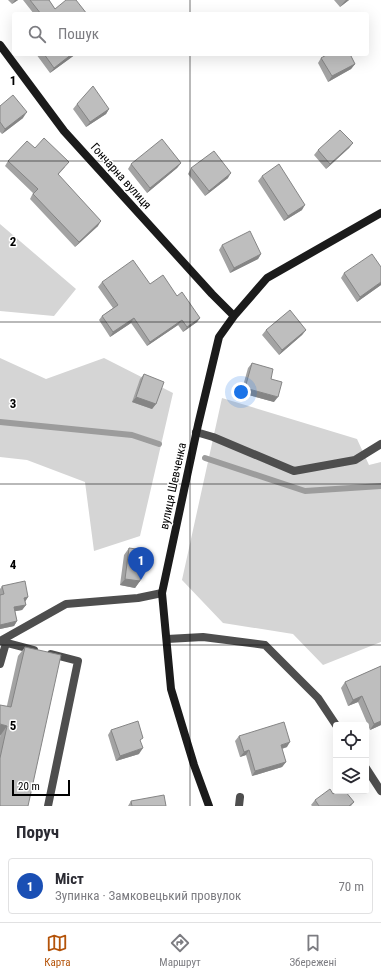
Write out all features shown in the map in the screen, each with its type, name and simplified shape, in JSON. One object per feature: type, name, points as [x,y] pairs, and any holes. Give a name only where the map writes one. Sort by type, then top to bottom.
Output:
[{"type":"main road","name":"Гончарна вулиця","points":[[0,45],[64,131],[212,294],[234,316]]},
{"type":"main road","name":"вулиця Шевченка","points":[[209,806],[194,765],[171,689],[162,593],[196,432],[219,337],[234,316],[267,278],[381,212]]},
{"type":"street","points":[[196,432],[213,437],[294,471],[355,460],[381,444]]},
{"type":"street","points":[[2,642],[66,604],[138,598],[162,593]]},
{"type":"street","points":[[167,640],[203,637],[265,645],[318,698],[334,722]]},
{"type":"street","points":[[0,664],[2,642]]},
{"type":"street","points":[[2,642],[78,661],[48,806]]},
{"type":"street","points":[[369,773],[381,792]]},
{"type":"street","points":[[239,806],[240,797]]},
{"type":"shaded area","points":[[0,224],[76,289],[54,316],[0,311]]},
{"type":"shaded area","points":[[0,358],[46,379],[104,358],[173,393],[140,536],[94,551],[85,482],[27,460],[0,457]]},
{"type":"shaded area","points":[[222,398],[357,439],[369,465],[381,462],[381,642],[323,665],[293,634],[223,623],[182,580]]},
{"type":"building","points":[[30,0],[49,0],[55,9],[66,0],[76,0],[85,12],[39,12]]},
{"type":"building","points":[[45,56],[69,56],[54,68]]},
{"type":"building","points":[[324,56],[351,56],[355,64],[332,76],[321,58]]},
{"type":"building","points":[[93,86],[109,109],[90,122],[77,104]]},
{"type":"building","points":[[13,95],[27,112],[5,129],[0,122],[0,106]]},
{"type":"building","points":[[340,130],[353,143],[330,164],[318,150]]},
{"type":"building","points":[[44,138],[69,162],[58,174],[101,221],[79,242],[33,194],[38,189],[8,161],[27,141],[35,148]]},
{"type":"building","points":[[162,139],[181,163],[150,188],[131,164]]},
{"type":"building","points":[[214,151],[231,173],[209,191],[191,168]]},
{"type":"building","points":[[279,164],[305,205],[288,216],[262,176]]},
{"type":"building","points":[[250,231],[261,254],[234,268],[222,245]]},
{"type":"building","points":[[372,254],[381,267],[381,282],[360,297],[344,273]]},
{"type":"building","points":[[133,260],[150,284],[163,275],[177,296],[182,292],[200,318],[187,327],[182,320],[150,342],[134,318],[113,332],[102,316],[118,305],[102,282]]},
{"type":"building","points":[[290,310],[306,330],[282,350],[266,330]]},
{"type":"building","points":[[252,363],[273,369],[271,379],[282,382],[278,397],[245,388]]},
{"type":"building","points":[[144,374],[164,382],[156,404],[136,397]]},
{"type":"building","points":[[129,548],[144,550],[140,581],[125,579]]},
{"type":"building","points":[[25,581],[28,597],[24,598],[26,605],[14,607],[17,621],[0,625],[0,595],[4,594],[2,586]]},
{"type":"building","points":[[25,647],[61,655],[28,806],[0,806],[0,758],[7,726],[0,724],[0,705],[11,707]]},
{"type":"building","points":[[381,666],[381,721],[374,724],[362,696],[353,700],[345,682]]},
{"type":"building","points":[[138,721],[143,738],[140,740],[143,748],[120,756],[111,730]]},
{"type":"building","points":[[284,722],[290,742],[281,745],[286,762],[255,771],[249,750],[244,752],[239,736]]},
{"type":"building","points":[[330,789],[333,794],[347,794],[354,802],[349,806],[319,806],[315,800]]},
{"type":"building","points":[[164,795],[166,806],[132,806],[131,801]]},
{"type":"waterway","points":[[0,422],[132,435],[159,444]]},
{"type":"waterway","points":[[205,458],[305,491],[381,486]]},
{"type":"place","name":"Міст","points":[[141,580]]}]
